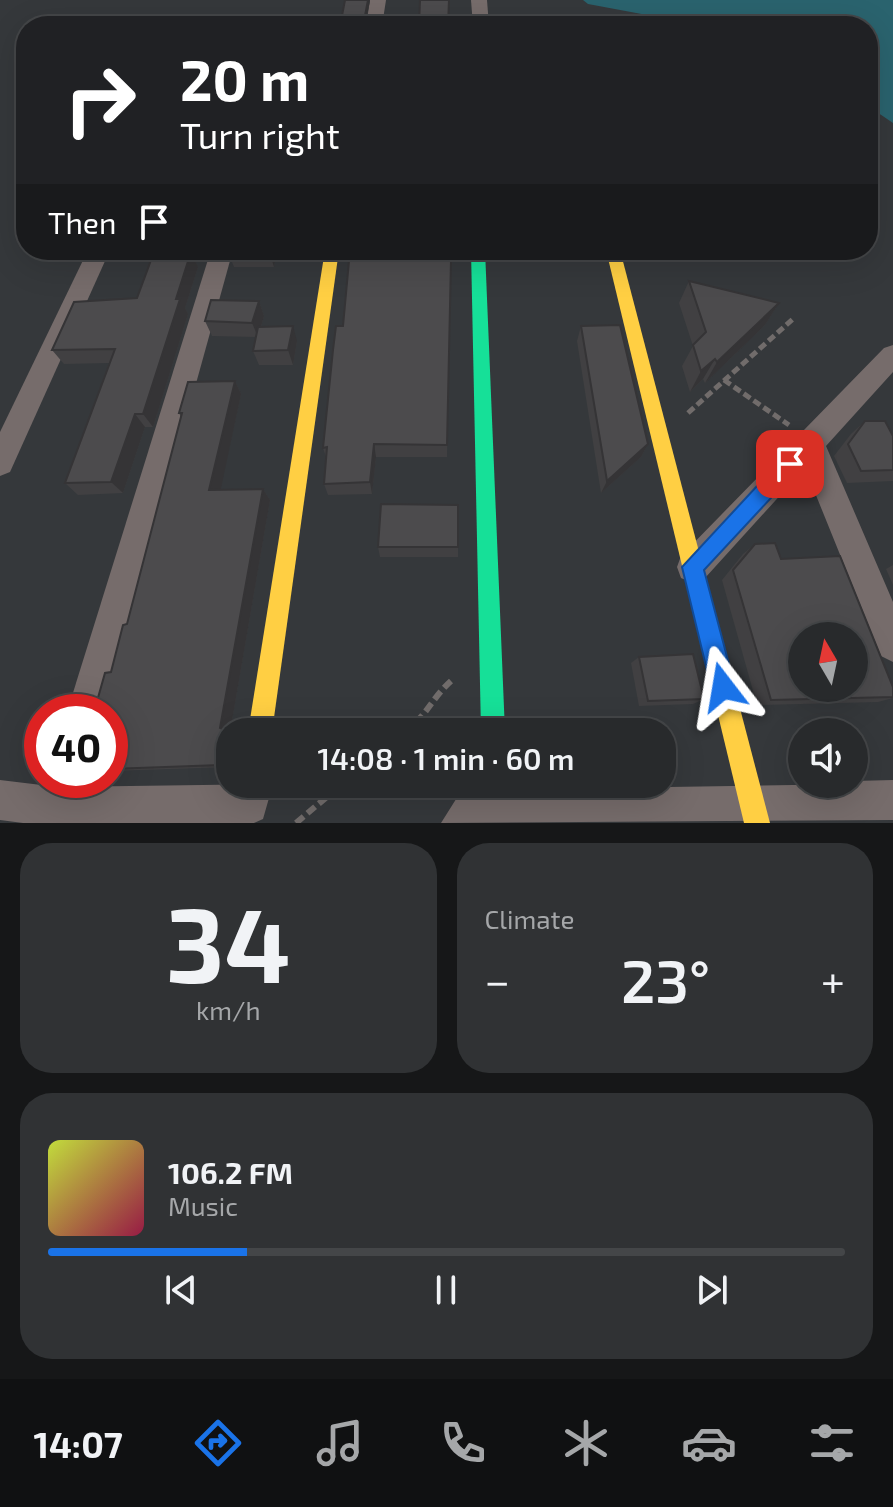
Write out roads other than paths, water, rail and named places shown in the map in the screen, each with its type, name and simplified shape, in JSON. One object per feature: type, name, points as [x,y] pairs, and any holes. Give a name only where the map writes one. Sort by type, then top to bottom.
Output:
[{"type":"street","points":[[0,463],[94,260]]},
{"type":"street","points":[[91,694],[219,260]]},
{"type":"street","points":[[262,718],[331,260]]},
{"type":"street","points":[[478,260],[493,718]]},
{"type":"street","points":[[616,260],[754,813]]},
{"type":"street","points":[[693,567],[893,355]]},
{"type":"street","points":[[810,442],[893,644]]},
{"type":"street","points":[[0,800],[249,805],[250,798]]},
{"type":"street","points":[[484,806],[754,813],[893,800]]},
{"type":"water","points":[[583,0],[893,0],[893,123],[878,113],[878,16],[652,16],[588,4]]}]
